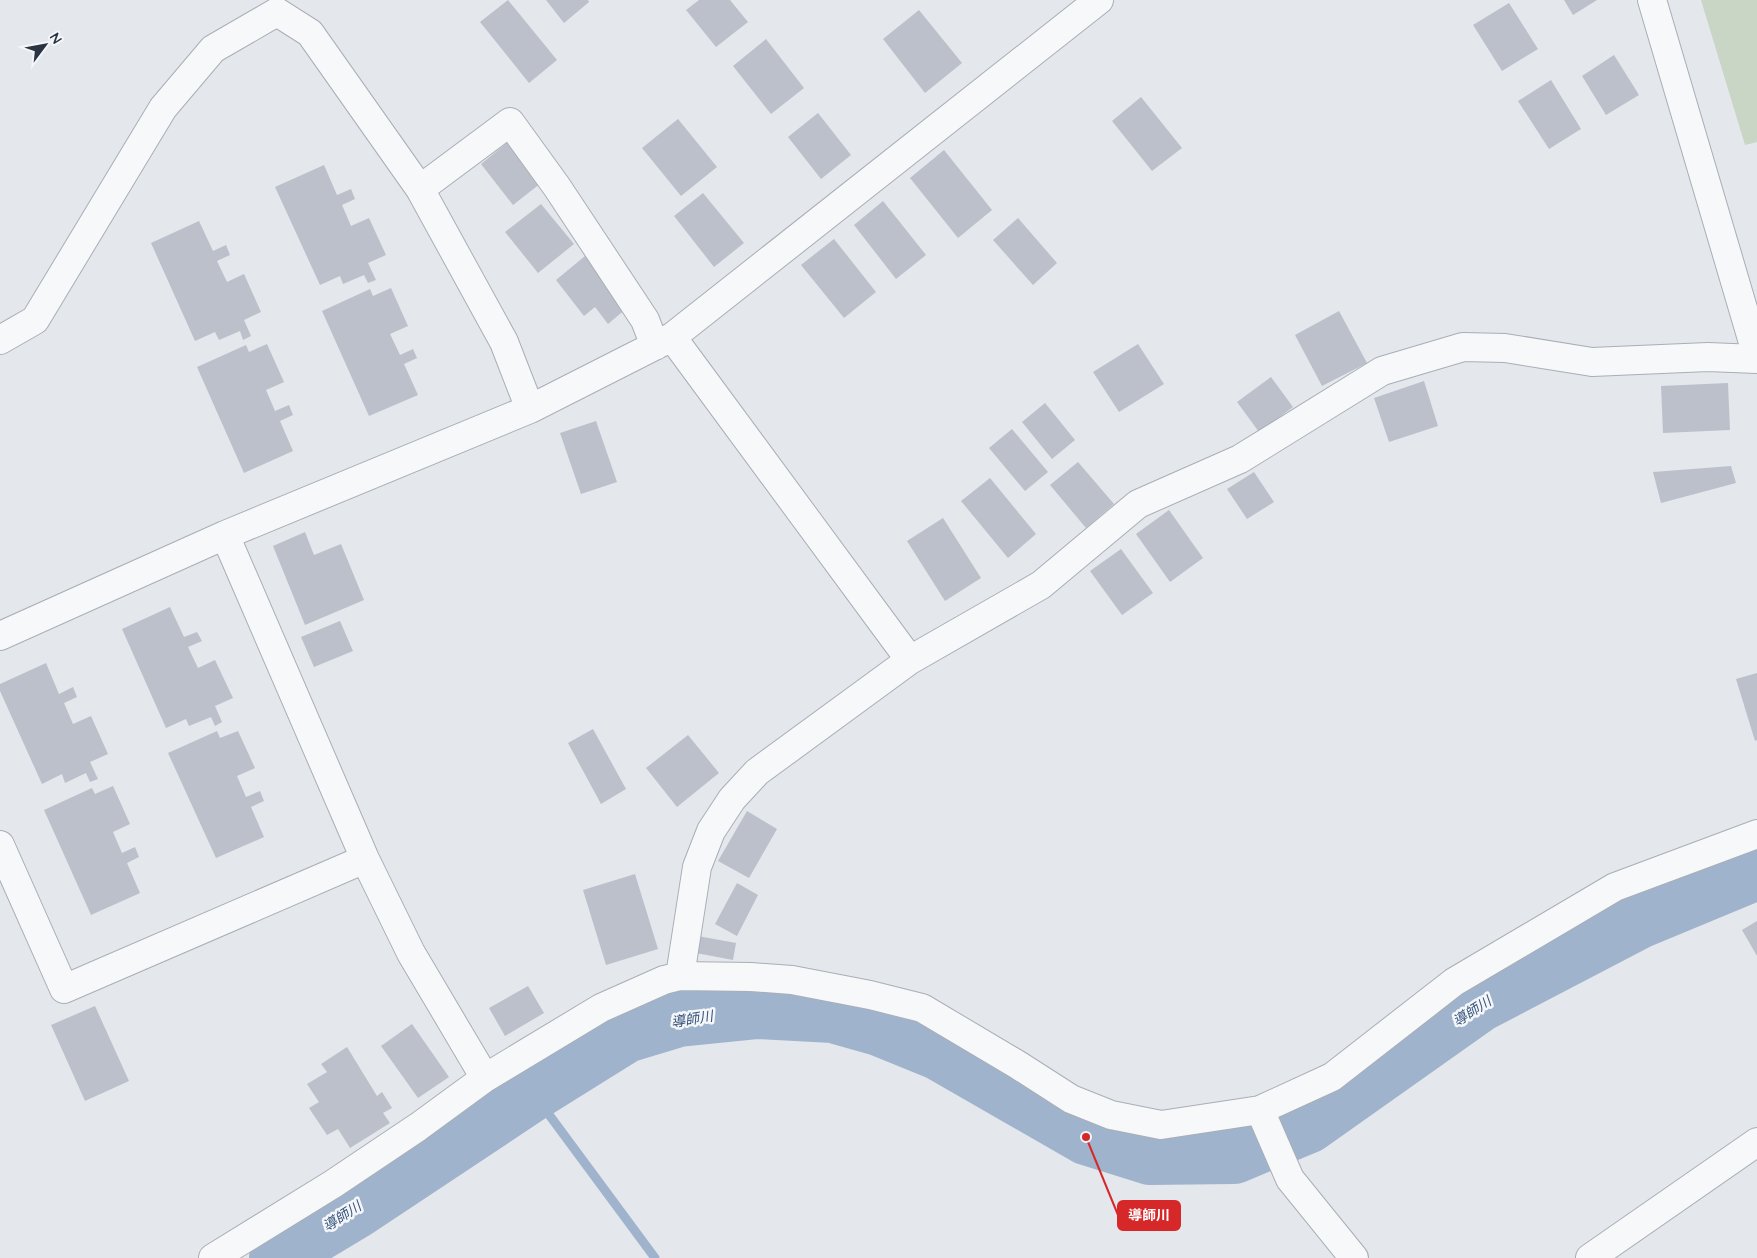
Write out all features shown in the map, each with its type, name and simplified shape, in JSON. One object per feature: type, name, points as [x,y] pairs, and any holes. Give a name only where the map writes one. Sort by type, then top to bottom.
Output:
[{"type":"street","points":[[0,636],[225,535],[530,409],[664,341],[1099,0]]},
{"type":"street","points":[[680,976],[697,867],[711,832],[732,799],[757,772],[910,660],[1041,585],[1138,504],[1240,459],[1382,371],[1463,347],[1505,348],[1592,362],[1757,357],[1652,0]]},
{"type":"street","points":[[0,340],[35,320],[163,108],[213,49],[277,12],[310,33],[420,189],[504,342],[530,409]]},
{"type":"street","points":[[420,189],[510,122],[558,187],[645,320],[664,341],[910,660]]},
{"type":"street","points":[[225,535],[365,859],[411,953],[484,1078]]},
{"type":"street","points":[[213,1258],[341,1179],[418,1127],[484,1078],[601,1008],[664,980],[680,976],[751,977],[792,980],[870,995],[922,1008],[1071,1099],[1111,1115],[1161,1125],[1260,1110],[1332,1077],[1454,982],[1615,887],[1757,834]]},
{"type":"street","points":[[0,845],[64,989],[365,859]]},
{"type":"street","points":[[1260,1110],[1290,1179],[1354,1258]]},
{"type":"street","points":[[1590,1258],[1757,1142]]},
{"type":"green space","points":[[1701,0],[1757,0],[1757,142],[1745,145]]},
{"type":"building","points":[[508,0],[557,60],[529,83],[480,22]]},
{"type":"building","points":[[546,0],[588,0],[589,2],[564,23]]},
{"type":"building","points":[[699,0],[730,0],[748,22],[716,47],[686,10]]},
{"type":"building","points":[[1564,0],[1597,0],[1573,15]]},
{"type":"building","points":[[1509,3],[1538,49],[1502,71],[1473,25]]},
{"type":"building","points":[[919,10],[962,63],[925,93],[883,39]]},
{"type":"building","points":[[766,39],[804,88],[771,114],[733,66]]},
{"type":"building","points":[[1614,55],[1639,95],[1606,115],[1582,76]]},
{"type":"building","points":[[1551,80],[1581,129],[1549,149],[1518,101]]},
{"type":"building","points":[[1141,97],[1182,148],[1152,171],[1112,121]]},
{"type":"building","points":[[818,113],[851,155],[821,179],[788,137]]},
{"type":"building","points":[[678,119],[717,167],[681,196],[642,148]]},
{"type":"building","points":[[508,142],[541,183],[513,205],[481,164]]},
{"type":"building","points":[[944,150],[992,210],[958,238],[910,178]]},
{"type":"building","points":[[324,165],[337,195],[351,189],[355,199],[342,205],[351,226],[369,218],[386,255],[368,263],[376,280],[368,283],[364,275],[343,284],[340,276],[320,285],[275,187]]},
{"type":"building","points":[[703,193],[744,243],[714,267],[674,216]]},
{"type":"building","points":[[883,201],[926,255],[896,279],[854,225]]},
{"type":"building","points":[[541,204],[574,244],[538,273],[505,232]]},
{"type":"building","points":[[1018,218],[1057,263],[1033,285],[993,240]]},
{"type":"building","points":[[199,221],[213,251],[226,245],[230,255],[217,261],[227,282],[244,274],[261,312],[244,320],[251,336],[243,340],[240,331],[219,340],[215,332],[195,341],[151,243]]},
{"type":"building","points":[[834,239],[876,292],[844,318],[801,265]]},
{"type":"building","points":[[585,256],[627,308],[608,324],[595,307],[584,316],[556,280]]},
{"type":"building","points":[[391,288],[408,326],[390,334],[400,355],[413,349],[417,358],[404,364],[418,395],[369,416],[322,311],[370,289],[373,296]]},
{"type":"building","points":[[1339,311],[1367,363],[1322,386],[1295,335]]},
{"type":"building","points":[[267,344],[284,382],[266,390],[275,411],[289,405],[293,415],[280,421],[293,451],[244,473],[197,367],[246,345],[249,352]]},
{"type":"building","points":[[1138,344],[1164,384],[1119,412],[1093,372]]},
{"type":"building","points":[[1271,377],[1293,407],[1259,432],[1237,402]]},
{"type":"building","points":[[1424,381],[1438,426],[1389,442],[1374,398]]},
{"type":"building","points":[[1728,383],[1730,430],[1663,433],[1661,386]]},
{"type":"building","points":[[1045,403],[1075,440],[1052,459],[1022,422]]},
{"type":"building","points":[[596,421],[617,482],[581,494],[560,433]]},
{"type":"building","points":[[1012,429],[1048,472],[1025,491],[989,448]]},
{"type":"building","points":[[1078,462],[1114,504],[1086,528],[1050,485]]},
{"type":"building","points":[[1731,466],[1736,483],[1661,503],[1653,472]]},
{"type":"building","points":[[1254,472],[1274,502],[1247,519],[1227,489]]},
{"type":"building","points":[[990,478],[1036,534],[1008,558],[961,501]]},
{"type":"building","points":[[1169,510],[1203,558],[1170,582],[1136,534]]},
{"type":"building","points":[[943,518],[981,578],[945,601],[907,541]]},
{"type":"building","points":[[305,532],[314,555],[341,544],[364,600],[305,625],[273,546]]},
{"type":"building","points":[[1121,549],[1153,593],[1122,615],[1090,571]]},
{"type":"building","points":[[170,607],[184,637],[197,632],[202,641],[188,647],[198,668],[215,660],[233,698],[215,706],[222,722],[215,726],[211,717],[189,726],[186,719],[166,728],[122,629]]},
{"type":"building","points":[[340,621],[353,651],[314,667],[301,637]]},
{"type":"building","points":[[46,663],[59,694],[73,687],[77,697],[64,703],[73,724],[91,716],[108,754],[90,762],[98,779],[90,782],[86,773],[65,783],[62,774],[42,784],[0,691],[0,684]]},
{"type":"building","points":[[1757,673],[1757,740],[1755,741],[1736,679]]},
{"type":"building","points":[[593,729],[626,789],[601,804],[568,743]]},
{"type":"building","points":[[217,731],[220,738],[238,731],[255,768],[237,776],[246,797],[260,791],[264,801],[251,807],[264,837],[216,858],[168,753]]},
{"type":"building","points":[[688,735],[719,773],[677,807],[646,768]]},
{"type":"building","points":[[113,786],[130,824],[113,832],[122,853],[135,847],[139,857],[127,863],[140,893],[91,915],[44,810],[92,788],[95,794]]},
{"type":"building","points":[[747,811],[777,829],[749,878],[718,861]]},
{"type":"building","points":[[635,874],[658,949],[606,965],[583,890]]},
{"type":"building","points":[[737,883],[758,895],[737,936],[715,924]]},
{"type":"building","points":[[1757,921],[1757,956],[1742,930]]},
{"type":"building","points":[[698,936],[736,943],[733,960],[696,953]]},
{"type":"building","points":[[528,986],[544,1013],[505,1036],[489,1008]]},
{"type":"building","points":[[95,1006],[129,1081],[85,1101],[51,1025]]},
{"type":"building","points":[[412,1024],[449,1077],[418,1098],[381,1046]]},
{"type":"building","points":[[347,1047],[377,1096],[382,1092],[392,1108],[383,1113],[390,1123],[350,1148],[338,1129],[327,1135],[309,1108],[319,1102],[307,1084],[327,1072],[321,1064]]},
{"type":"waterway","name":"導師川","points":[[277,1258],[357,1210],[533,1093],[626,1035],[679,1019],[758,1011],[833,1015],[879,1028],[938,1052],[1086,1137],[1150,1157],[1234,1156],[1309,1125],[1480,1004],[1639,921],[1757,872]]},
{"type":"waterway","points":[[533,1093],[655,1258]]},
{"type":"place","name":"導師川","points":[[1086,1137]]}]
